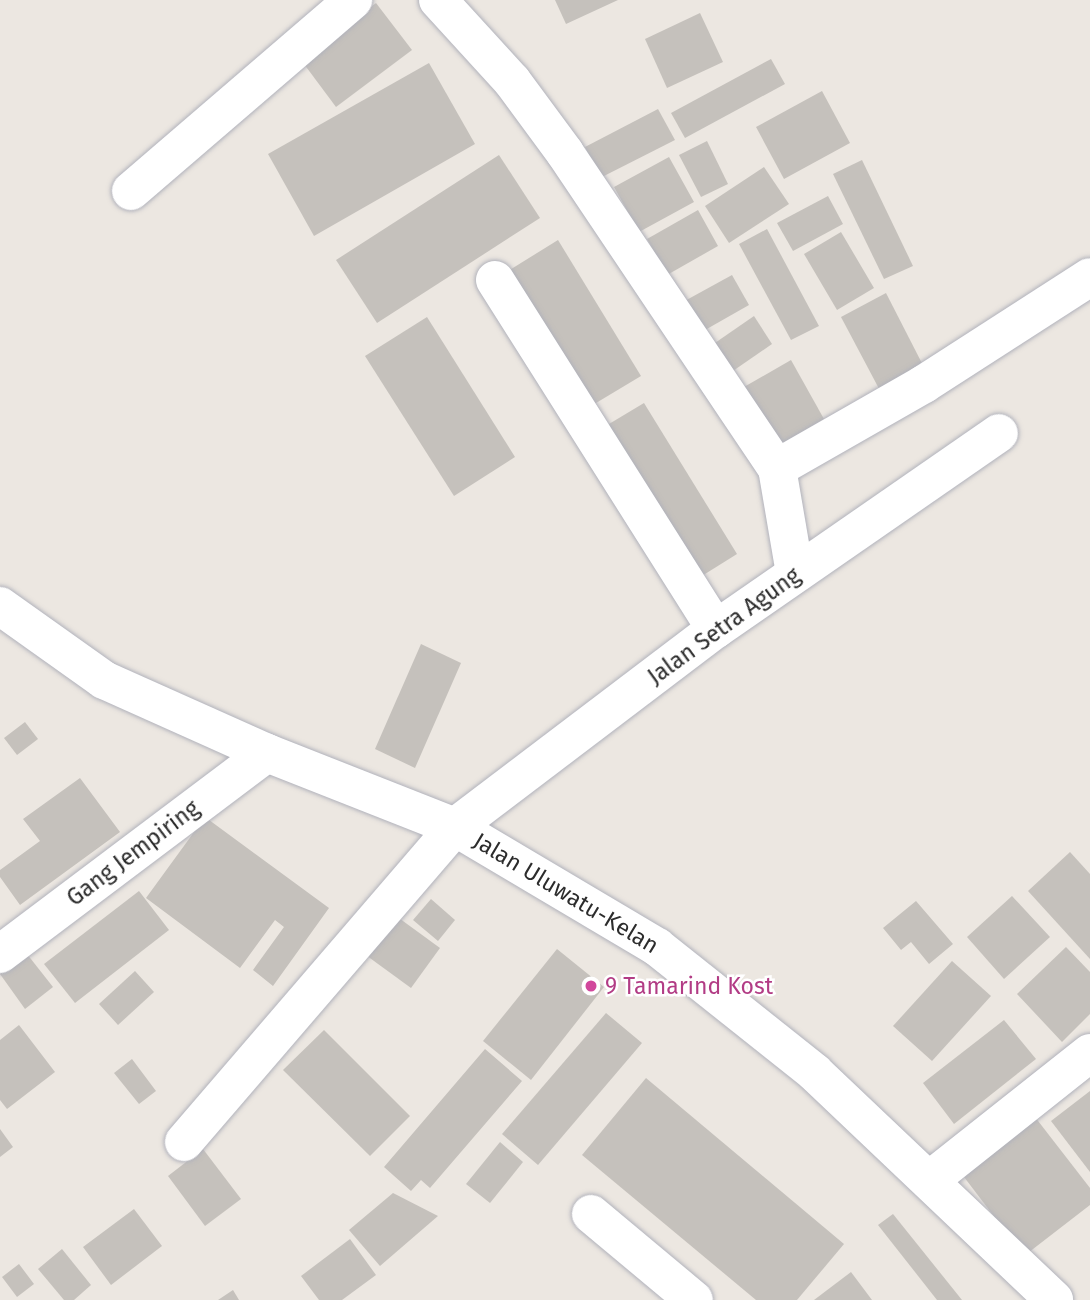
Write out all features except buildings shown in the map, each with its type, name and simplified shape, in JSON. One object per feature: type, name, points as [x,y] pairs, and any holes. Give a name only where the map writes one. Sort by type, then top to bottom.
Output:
[{"type":"street","points":[[131,191],[353,0]]},
{"type":"street","points":[[439,0],[512,81],[557,143],[776,468],[795,573]]},
{"type":"street","points":[[776,468],[924,384],[1090,277]]},
{"type":"street","points":[[495,280],[716,629]]},
{"type":"street","name":"Jalan Setra Agung","points":[[184,1142],[455,827],[716,629],[999,433]]},
{"type":"street","name":"Jalan Uluwatu-Kelan","points":[[0,606],[104,680],[267,753],[455,827],[657,947],[814,1072],[932,1180],[1054,1300]]},
{"type":"street","name":"Gang Jempiring","points":[[0,954],[267,753]]},
{"type":"street","points":[[932,1180],[1090,1053]]},
{"type":"street","points":[[591,1214],[694,1300]]},
{"type":"place","name":"9 Tamarind Kost","points":[[591,986]]}]
